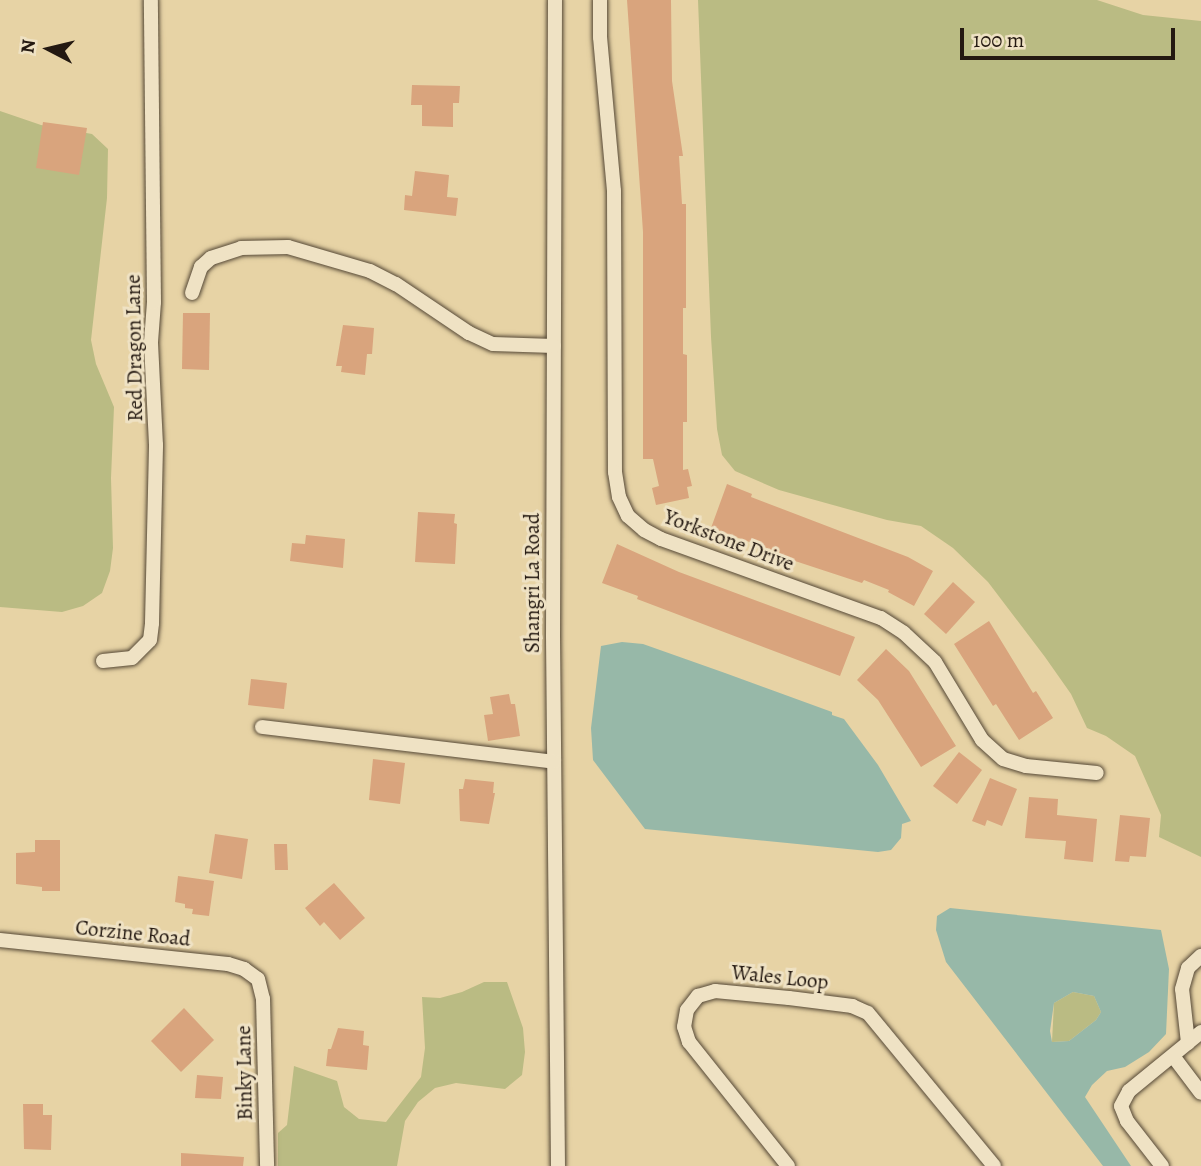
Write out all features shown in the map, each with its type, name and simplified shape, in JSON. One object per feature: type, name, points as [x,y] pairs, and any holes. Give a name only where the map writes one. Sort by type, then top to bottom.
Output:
[{"type":"street","name":"Red Dragon Lane","points":[[103,661],[132,658],[150,640],[152,622],[156,445],[151,342],[154,289],[151,0]]},
{"type":"street","name":"Shangri La Road","points":[[555,0],[554,762],[558,1166]]},
{"type":"street","name":"Yorkstone Drive","points":[[600,0],[600,37],[614,191],[615,472],[619,497],[628,516],[644,530],[661,539],[881,618],[904,633],[935,662],[982,740],[1003,758],[1026,766],[1097,773]]},
{"type":"street","points":[[192,293],[201,267],[211,258],[241,247],[288,247],[370,271],[396,284],[469,333],[493,344],[554,346]]},
{"type":"street","points":[[262,727],[554,762]]},
{"type":"street","name":"Corzine Road","points":[[0,940],[228,964],[244,969],[258,979]]},
{"type":"street","points":[[1188,1043],[1182,989],[1188,968],[1201,956]]},
{"type":"street","name":"Binky Lane","points":[[258,979],[263,999],[267,1166]]},
{"type":"street","name":"Wales Loop","points":[[788,1166],[689,1042],[684,1027],[687,1010],[698,996],[715,991],[777,997],[852,1006],[868,1013],[994,1166]]},
{"type":"street","points":[[1162,1166],[1127,1121],[1122,1106],[1129,1091],[1201,1032]]},
{"type":"street","points":[[1173,1056],[1201,1093]]},
{"type":"green space","points":[[698,0],[1097,0],[1143,15],[1201,21],[1201,857],[1159,837],[1161,815],[1135,756],[1106,736],[1087,728],[1071,694],[1045,657],[988,582],[953,548],[921,526],[887,520],[779,490],[735,471],[722,455],[717,429],[711,337]]},
{"type":"green space","points":[[0,111],[41,125],[92,134],[108,149],[107,198],[91,340],[96,364],[114,407],[111,478],[113,548],[110,571],[102,593],[83,606],[62,612],[0,607]]},
{"type":"green space","points":[[484,982],[507,982],[523,1028],[525,1052],[522,1075],[505,1089],[456,1083],[435,1088],[418,1102],[405,1121],[397,1166],[278,1166],[278,1133],[287,1125],[294,1066],[337,1081],[344,1107],[359,1119],[386,1122],[421,1077],[425,1048],[422,997],[440,998]]},
{"type":"green space","points":[[1073,992],[1094,996],[1101,1012],[1096,1020],[1069,1041],[1052,1042],[1054,1003]]},
{"type":"shaded area","points":[[622,642],[643,644],[832,712],[832,715],[844,719],[878,765],[911,821],[902,824],[901,838],[891,850],[878,852],[645,829],[593,760],[591,728],[601,646]]},
{"type":"shaded area","points":[[950,908],[1161,930],[1169,969],[1166,1034],[1149,1052],[1125,1067],[1107,1071],[1092,1085],[1085,1097],[1131,1166],[1103,1166],[946,962],[936,930],[937,916]],"holes":[[[1073,992],[1094,996],[1101,1012],[1096,1020],[1069,1041],[1052,1042],[1050,1031],[1054,1003]]]},
{"type":"building","points":[[627,0],[671,0],[672,81],[683,156],[679,156],[682,204],[686,204],[683,354],[687,355],[687,422],[683,422],[683,470],[688,469],[692,486],[687,487],[689,498],[656,505],[652,488],[659,486],[653,459],[643,459],[643,232]]},
{"type":"building","points":[[412,85],[460,86],[459,103],[453,103],[453,127],[422,126],[422,105],[411,105]]},
{"type":"building","points":[[43,122],[87,128],[79,175],[36,168]]},
{"type":"building","points":[[415,171],[449,175],[447,197],[458,198],[456,216],[404,210],[405,195],[412,196]]},
{"type":"building","points":[[183,313],[210,313],[209,370],[182,369]]},
{"type":"building","points":[[343,325],[374,328],[372,354],[367,354],[365,375],[341,372],[342,366],[336,366]]},
{"type":"building","points":[[727,484],[752,494],[751,497],[908,557],[933,571],[914,606],[888,592],[889,590],[864,580],[862,583],[795,561],[711,528]]},
{"type":"building","points":[[418,512],[455,514],[455,564],[415,562]]},
{"type":"building","points":[[306,535],[345,539],[343,568],[290,561],[292,543],[305,544]]},
{"type":"building","points":[[617,544],[679,572],[855,637],[840,676],[637,599],[638,596],[602,583]]},
{"type":"building","points":[[953,582],[975,602],[946,634],[924,614]]},
{"type":"building","points":[[989,621],[1033,693],[1036,691],[1053,718],[1019,740],[996,704],[993,706],[954,644]]},
{"type":"building","points":[[886,649],[909,671],[956,746],[921,767],[878,700],[857,680]]},
{"type":"building","points":[[251,679],[287,683],[284,709],[248,705]]},
{"type":"building","points":[[509,694],[511,704],[515,704],[520,736],[488,741],[484,715],[493,714],[490,697]]},
{"type":"building","points":[[959,752],[982,770],[957,804],[933,786]]},
{"type":"building","points":[[373,759],[405,763],[400,804],[369,800]]},
{"type":"building","points":[[990,778],[1017,789],[1002,826],[987,820],[985,826],[972,821]]},
{"type":"building","points":[[465,779],[494,782],[495,793],[489,824],[460,821],[459,789],[463,789]]},
{"type":"building","points":[[1029,797],[1058,799],[1057,815],[1097,819],[1093,862],[1064,859],[1066,841],[1025,838]]},
{"type":"building","points":[[1120,815],[1150,818],[1146,857],[1130,856],[1129,862],[1115,861]]},
{"type":"building","points":[[215,834],[248,839],[242,879],[209,873]]},
{"type":"building","points":[[35,840],[60,840],[60,891],[42,891],[42,887],[16,884],[16,853],[35,852]]},
{"type":"building","points":[[274,844],[287,844],[288,870],[275,870]]},
{"type":"building","points":[[178,876],[214,881],[209,916],[192,914],[193,909],[175,902]]},
{"type":"building","points":[[334,883],[365,918],[340,940],[324,922],[320,926],[305,908]]},
{"type":"building","points":[[184,1008],[214,1040],[181,1072],[151,1041]]},
{"type":"building","points":[[338,1028],[364,1031],[363,1045],[369,1046],[367,1070],[326,1066],[328,1049],[331,1049]]},
{"type":"building","points":[[197,1075],[223,1077],[221,1099],[195,1098]]},
{"type":"building","points":[[23,1104],[43,1104],[43,1115],[52,1115],[51,1150],[24,1149]]},
{"type":"building","points":[[181,1153],[244,1157],[243,1166],[181,1166]]}]
